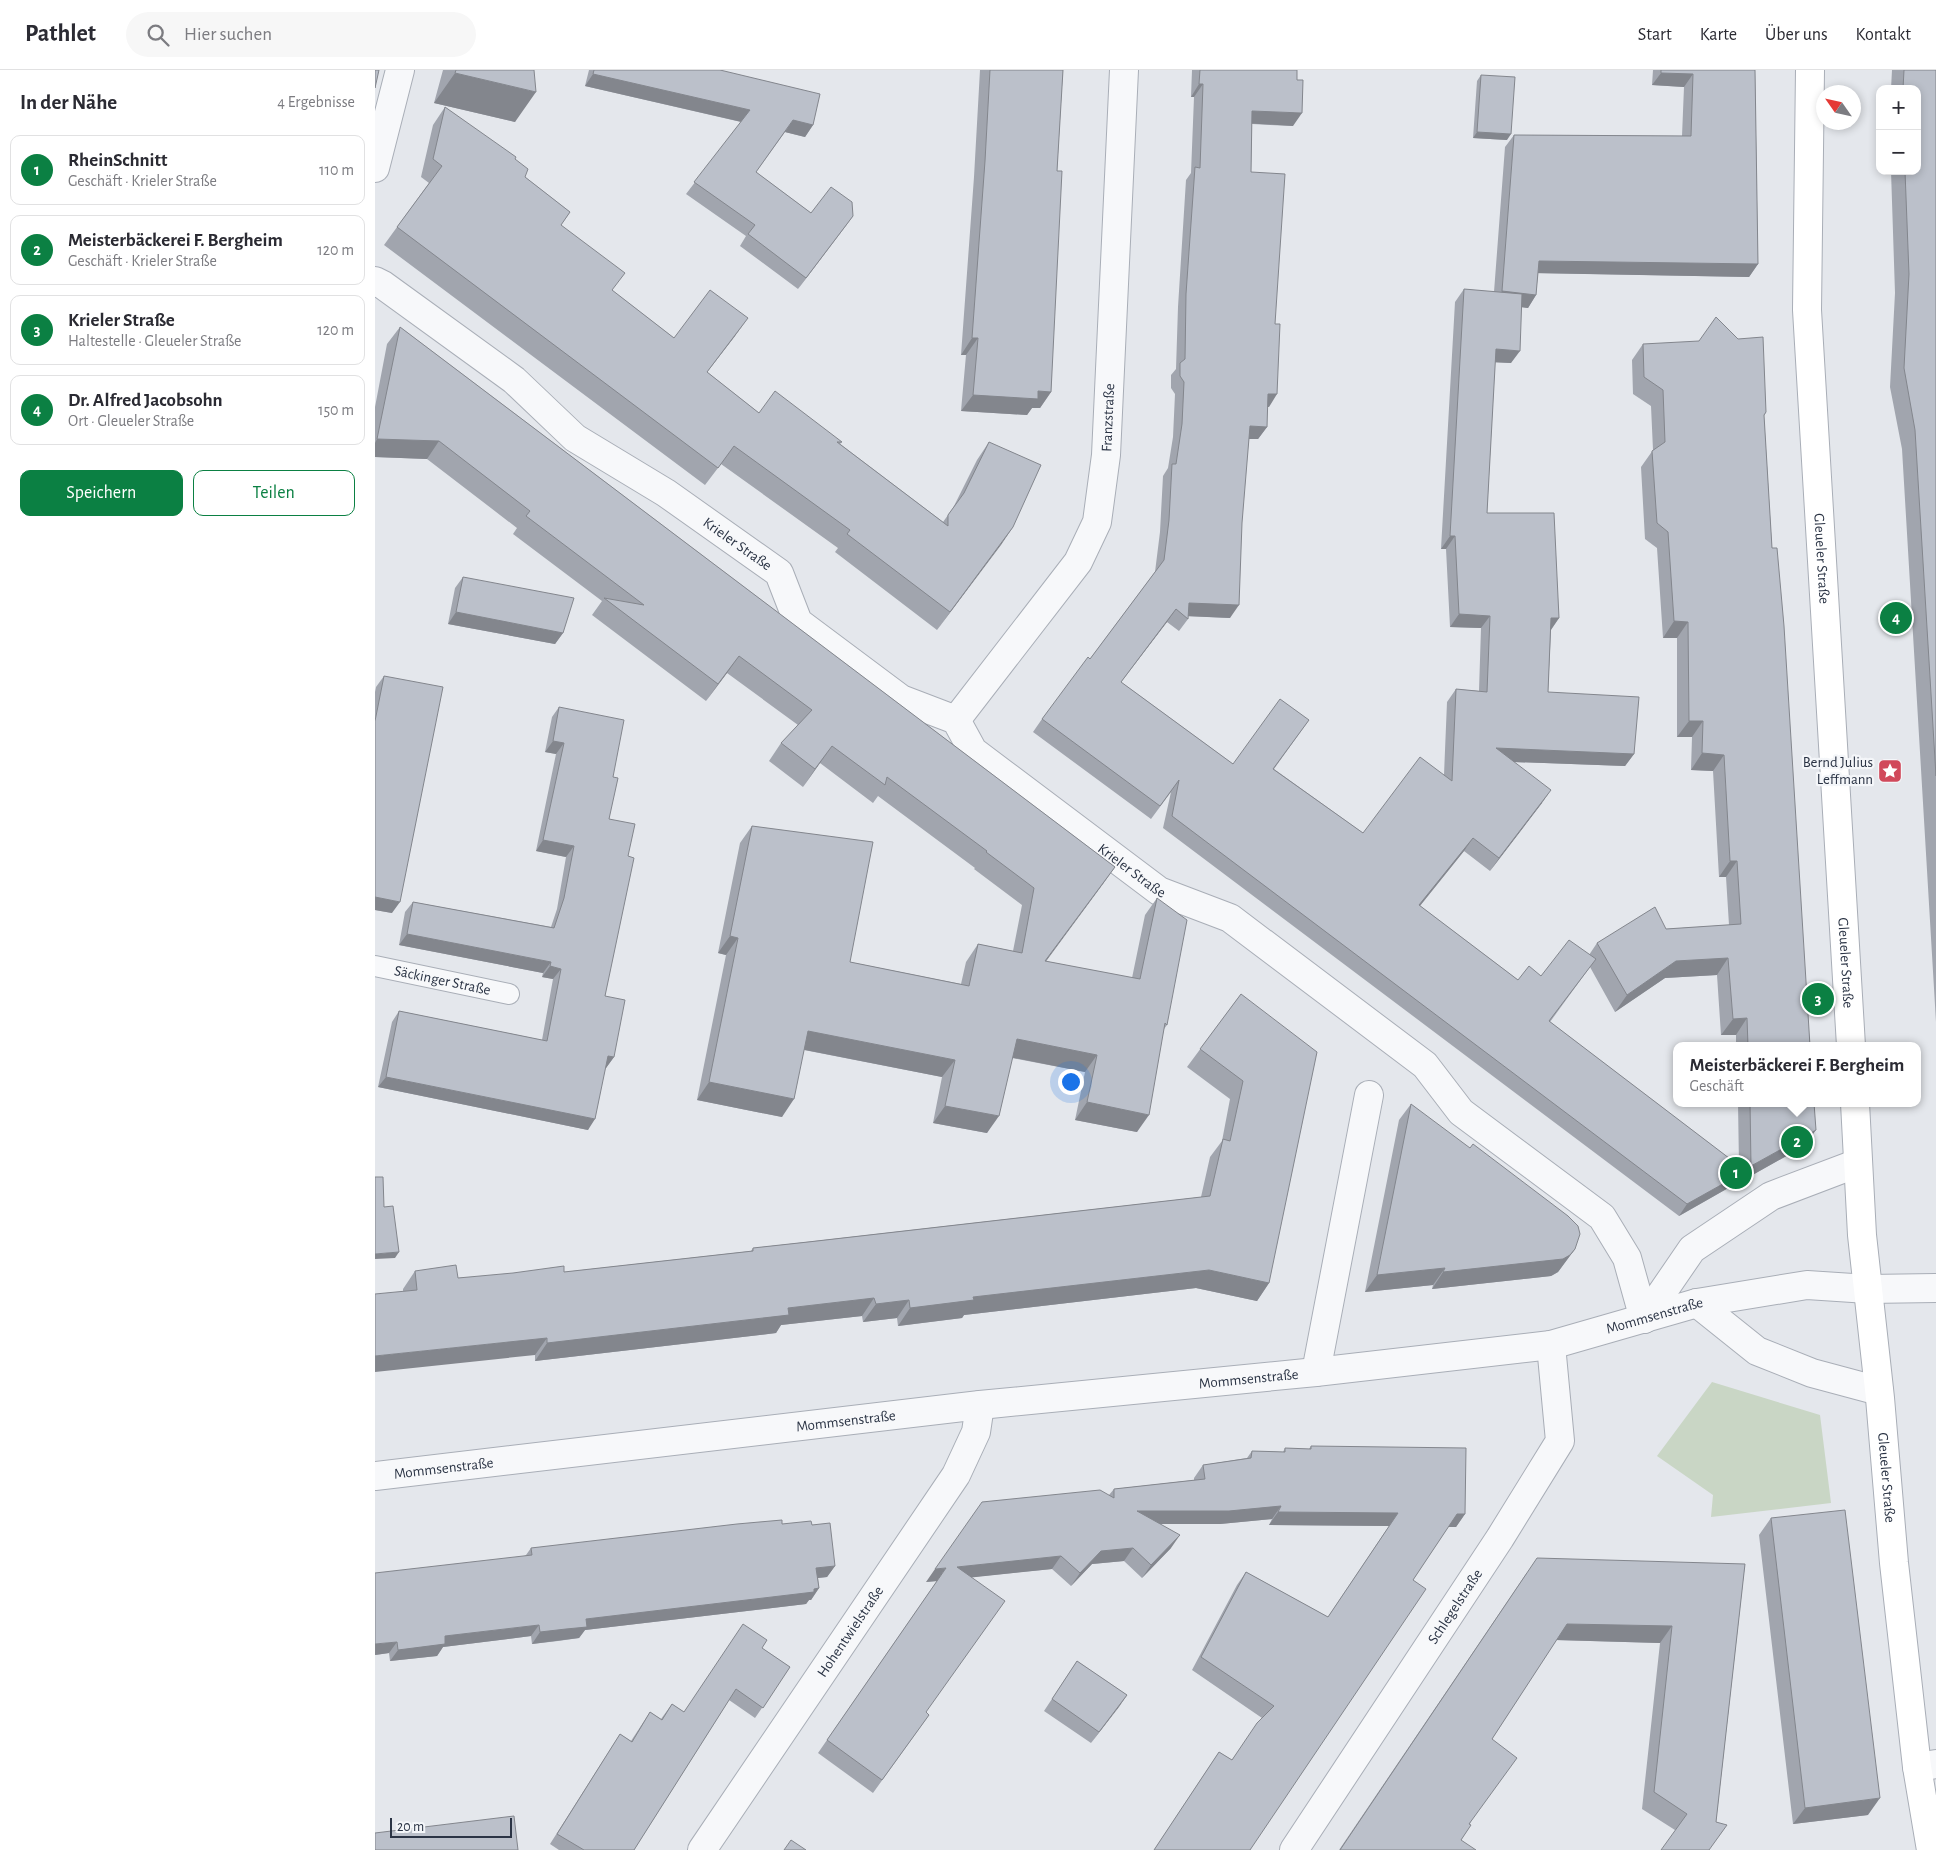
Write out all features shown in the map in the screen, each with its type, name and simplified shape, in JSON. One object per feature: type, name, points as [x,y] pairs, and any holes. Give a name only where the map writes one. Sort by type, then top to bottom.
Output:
[{"type":"main road","name":"Gleueler Straße","points":[[1810,70],[1807,310],[1851,1042]]},
{"type":"main road","name":"Gleueler Straße","points":[[1855,1107],[1862,1235],[1879,1392],[1893,1564],[1927,1765],[1931,1850]]},
{"type":"street","points":[[375,168],[400,70]]},
{"type":"street","name":"Franzstraße","points":[[956,720],[1078,562],[1097,522],[1106,454],[1124,70]]},
{"type":"street","name":"Krieler Straße","points":[[375,281],[514,380],[575,438],[666,493],[779,573],[799,622],[901,699],[956,720],[973,751],[1159,891],[1230,918],[1348,1005],[1425,1065],[1461,1112],[1602,1217],[1627,1258],[1644,1319]]},
{"type":"street","name":"Mommsenstraße","points":[[1316,1372],[1369,1095]]},
{"type":"street","points":[[1644,1319],[1692,1249],[1771,1196],[1858,1163]]},
{"type":"street","name":"Mommsenstraße","points":[[375,1476],[980,1405],[1316,1372],[1551,1345],[1697,1303],[1807,1285],[1868,1288],[1936,1288]]},
{"type":"street","points":[[1697,1303],[1757,1351],[1812,1373],[1879,1392]]},
{"type":"street","name":"Schlegelstraße","points":[[1294,1850],[1500,1538],[1560,1442],[1551,1345]]},
{"type":"street","name":"Hohentwielstraße","points":[[702,1850],[956,1475],[975,1432],[980,1405]]},
{"type":"lane","name":"Säckinger Straße","points":[[375,966],[509,994]]},
{"type":"green space","points":[[1712,1382],[1820,1415],[1831,1503],[1711,1517],[1713,1495],[1657,1456]]},
{"type":"building","points":[[375,70],[379,70],[375,88]]},
{"type":"building","points":[[456,70],[534,70],[536,92],[455,73]]},
{"type":"building","points":[[594,70],[720,70],[820,94],[813,125],[793,120],[756,172],[811,213],[831,187],[852,202],[853,216],[806,278],[748,234],[755,225],[694,182],[750,110],[593,74]]},
{"type":"building","points":[[990,70],[1063,70],[1057,171],[1062,171],[1051,392],[1038,391],[1038,399],[973,395],[978,338],[972,338]]},
{"type":"building","points":[[1200,70],[1297,70],[1297,80],[1303,80],[1302,113],[1252,111],[1251,172],[1285,174],[1275,324],[1280,324],[1277,394],[1268,394],[1267,427],[1250,426],[1242,523],[1239,605],[1189,603],[1188,619],[1176,609],[1121,682],[1233,764],[1280,699],[1309,720],[1273,769],[1363,833],[1420,757],[1452,781],[1456,689],[1487,692],[1490,616],[1459,614],[1455,536],[1450,536],[1464,289],[1522,294],[1520,351],[1496,349],[1487,513],[1554,513],[1559,618],[1551,618],[1548,692],[1639,697],[1634,754],[1496,748],[1551,790],[1499,858],[1473,838],[1419,905],[1518,980],[1529,966],[1541,976],[1569,940],[1596,959],[1549,1021],[1746,1171],[1687,1204],[1172,816],[1179,780],[1160,806],[1042,719],[1088,657],[1090,659],[1164,560],[1169,520],[1172,464],[1176,464],[1182,424],[1184,382],[1180,376],[1180,363],[1185,359],[1186,294],[1195,167],[1200,168],[1203,84],[1199,84]]},
{"type":"building","points":[[1661,70],[1755,70],[1758,264],[1539,261],[1536,295],[1502,291],[1514,135],[1691,136],[1693,74],[1661,73]]},
{"type":"building","points":[[1904,70],[1936,70],[1936,776],[1915,430],[1904,368],[1909,274],[1905,175],[1921,175],[1921,85],[1903,85]]},
{"type":"building","points":[[1481,75],[1515,77],[1511,134],[1477,132]]},
{"type":"building","points":[[445,107],[516,157],[515,159],[528,169],[525,177],[570,212],[561,225],[625,273],[612,290],[674,338],[710,290],[748,318],[707,372],[759,413],[775,391],[842,442],[837,442],[948,526],[948,515],[964,493],[989,442],[1041,465],[1013,527],[950,612],[847,534],[850,530],[734,446],[718,468],[397,227],[442,166],[433,159]]},
{"type":"building","points":[[1716,317],[1738,339],[1763,337],[1766,412],[1764,415],[1772,548],[1777,548],[1784,626],[1810,1042],[1748,1042],[1747,1018],[1733,1019],[1728,958],[1676,961],[1627,995],[1597,943],[1655,907],[1666,929],[1741,924],[1737,861],[1730,861],[1724,755],[1702,753],[1703,721],[1689,721],[1688,622],[1674,621],[1668,532],[1657,523],[1652,451],[1665,442],[1663,390],[1644,377],[1643,344],[1699,341]]},
{"type":"building","points":[[400,327],[1115,867],[1045,961],[1140,979],[1157,898],[1187,920],[1167,1025],[1165,1023],[1149,1115],[1087,1102],[1097,1055],[1017,1039],[999,1116],[945,1106],[955,1060],[808,1031],[794,1099],[709,1082],[738,938],[730,936],[752,826],[873,842],[850,962],[969,986],[978,944],[1022,953],[1034,888],[887,777],[885,785],[832,746],[815,769],[781,743],[812,710],[739,656],[718,684],[604,598],[644,605],[526,516],[530,511],[439,441],[377,439]]},
{"type":"building","points":[[463,577],[574,598],[563,633],[456,612]]},
{"type":"building","points":[[384,676],[443,687],[400,902],[375,897],[375,721]]},
{"type":"building","points":[[559,707],[624,720],[613,777],[618,778],[609,819],[635,824],[628,856],[634,858],[605,996],[625,1000],[614,1057],[608,1056],[595,1119],[386,1077],[399,1011],[547,1041],[561,969],[550,966],[551,962],[407,934],[413,902],[554,928],[564,898],[574,846],[543,840],[564,743],[553,741]]},
{"type":"building","points":[[1241,994],[1317,1052],[1269,1283],[1209,1270],[973,1297],[974,1300],[910,1308],[909,1300],[876,1304],[874,1298],[788,1308],[789,1315],[547,1343],[547,1338],[375,1356],[375,1294],[417,1290],[415,1271],[456,1265],[458,1278],[564,1266],[564,1272],[753,1251],[753,1248],[1210,1196],[1223,1139],[1230,1141],[1243,1081],[1200,1049]]},
{"type":"building","points":[[1411,1104],[1470,1148],[1473,1144],[1568,1216],[1578,1226],[1580,1234],[1575,1249],[1570,1255],[1563,1259],[1443,1272],[1445,1268],[1377,1275]]},
{"type":"building","points":[[1750,1107],[1814,1107],[1816,1130],[1751,1166]]},
{"type":"building","points":[[375,1177],[383,1177],[384,1207],[393,1206],[399,1252],[375,1254]]},
{"type":"building","points":[[1311,1446],[1466,1448],[1465,1514],[1457,1514],[1413,1580],[1426,1589],[1250,1850],[1154,1850],[1219,1752],[1232,1760],[1257,1723],[1274,1706],[1201,1657],[1246,1572],[1328,1617],[1398,1513],[1278,1512],[1281,1506],[1229,1511],[1137,1511],[1180,1535],[1151,1565],[1133,1548],[1101,1551],[1080,1573],[1061,1556],[957,1567],[1005,1601],[926,1712],[929,1715],[882,1780],[827,1740],[946,1568],[935,1569],[982,1502],[1100,1490],[1114,1498],[1114,1489],[1205,1479],[1203,1465],[1251,1458],[1252,1451],[1285,1452],[1285,1448],[1311,1449]]},
{"type":"building","points":[[1845,1510],[1880,1798],[1805,1808],[1771,1518]]},
{"type":"building","points":[[782,1520],[782,1524],[811,1521],[812,1525],[830,1523],[835,1566],[816,1568],[819,1588],[814,1589],[814,1592],[586,1619],[587,1627],[540,1632],[539,1625],[445,1636],[445,1644],[398,1650],[397,1642],[375,1644],[375,1573],[532,1555],[531,1548]]},
{"type":"building","points":[[1537,1558],[1745,1564],[1716,1822],[1727,1825],[1709,1850],[1661,1850],[1687,1814],[1654,1792],[1672,1626],[1567,1624],[1492,1739],[1517,1758],[1469,1824],[1471,1825],[1461,1840],[1476,1850],[1340,1850]]},
{"type":"building","points":[[743,1624],[767,1640],[762,1648],[790,1667],[763,1708],[736,1689],[634,1850],[584,1850],[557,1834],[620,1734],[632,1742],[650,1712],[662,1720],[672,1704],[684,1712]]},
{"type":"building","points":[[1077,1661],[1127,1695],[1099,1732],[1052,1699]]},
{"type":"building","points":[[514,1816],[518,1850],[375,1850],[375,1833]]},
{"type":"building","points":[[791,1840],[806,1850],[784,1850]]},
{"type":"place","name":"Dr. Alfred Jacobsohn","points":[[1896,618]]},
{"type":"place","name":"Bernd Julius Leffmann","points":[[1890,771]]},
{"type":"place","name":"Krieler Straße","points":[[1818,999]]},
{"type":"place","name":"Meisterbäckerei F. Bergheim","points":[[1797,1142]]},
{"type":"place","name":"RheinSchnitt","points":[[1736,1173]]}]
